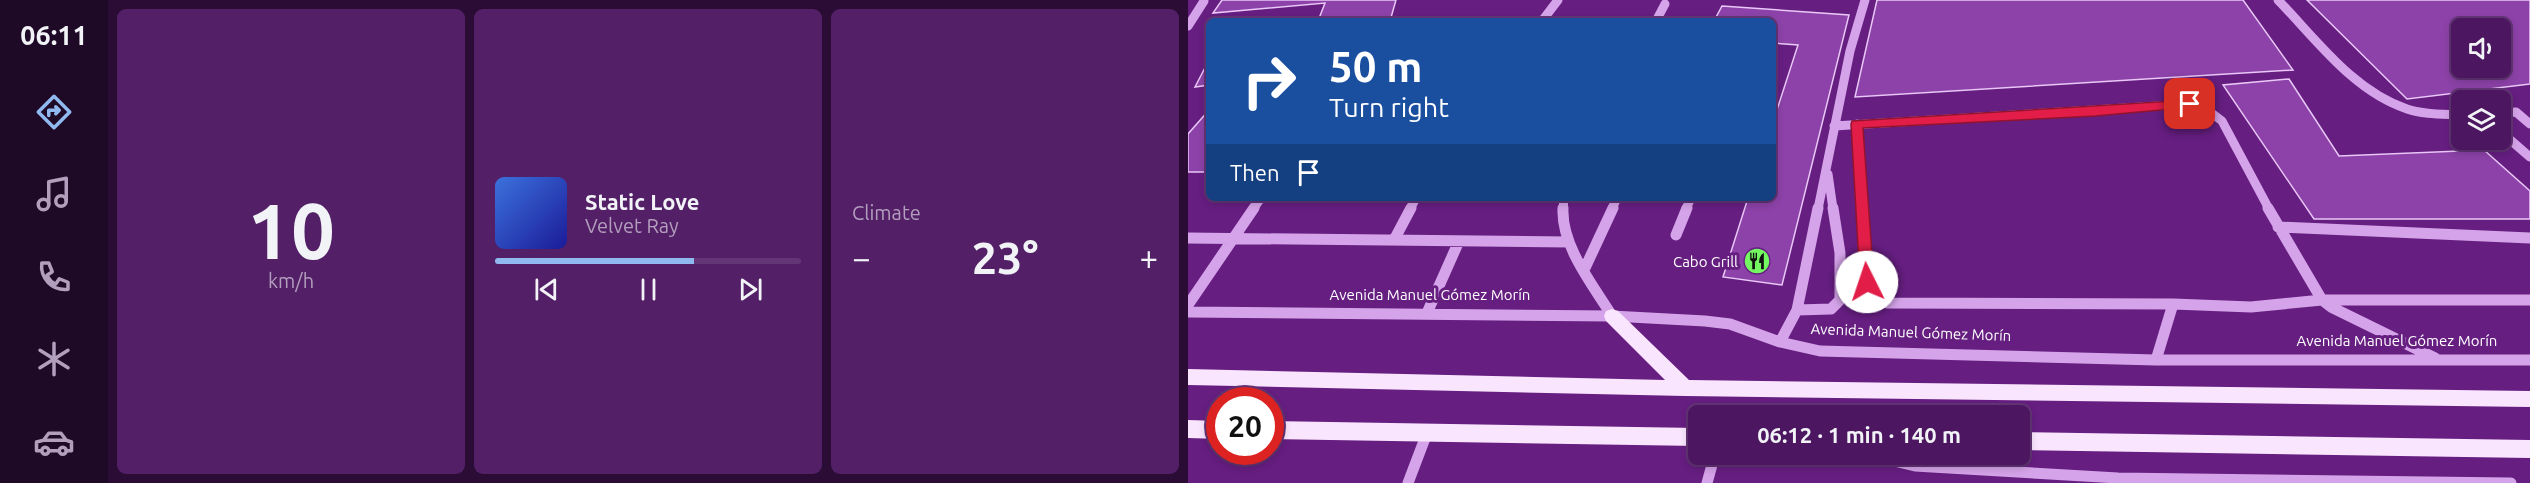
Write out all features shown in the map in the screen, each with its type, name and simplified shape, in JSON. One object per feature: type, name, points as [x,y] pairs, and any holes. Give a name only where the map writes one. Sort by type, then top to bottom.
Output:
[{"type":"main road","points":[[1612,316],[1685,388]]},
{"type":"main road","points":[[1188,377],[1685,388],[2530,399]]},
{"type":"main road","points":[[1188,429],[1206,430]]},
{"type":"main road","points":[[1284,430],[1688,437]]},
{"type":"main road","points":[[2030,441],[2530,449]]},
{"type":"street","points":[[1544,18],[1558,0]]},
{"type":"street","points":[[1780,342],[1797,310],[1850,51],[1865,0]]},
{"type":"street","points":[[2278,0],[2348,71],[2374,93],[2407,109],[2451,114]]},
{"type":"street","points":[[1188,26],[1204,1]]},
{"type":"street","points":[[1658,18],[1665,4]]},
{"type":"street","points":[[1834,126],[2095,112],[2190,104],[2205,108],[2222,121],[2278,227],[2322,300],[2331,307],[2438,359]]},
{"type":"street","points":[[2511,112],[2516,112],[2530,124]]},
{"type":"street","points":[[1857,124],[1869,289],[1875,296],[1887,303],[2173,304],[2251,307],[2322,300],[2530,300]]},
{"type":"street","points":[[2511,141],[2530,157]]},
{"type":"street","points":[[1797,310],[1831,309],[1840,300],[1840,253],[1827,168]]},
{"type":"street","points":[[1188,305],[1259,201]]},
{"type":"street","points":[[1394,240],[1414,201]]},
{"type":"street","points":[[1564,201],[1564,224],[1569,242],[1612,316]]},
{"type":"street","points":[[1585,268],[1616,201]]},
{"type":"street","points":[[1676,235],[1690,201]]},
{"type":"street","points":[[2278,227],[2530,238]]},
{"type":"street","points":[[1188,238],[1569,242]]},
{"type":"street","points":[[1427,313],[1459,241]]},
{"type":"street","points":[[2156,360],[2173,304]]},
{"type":"street","name":"Avenida Manuel Gómez Morín","points":[[1188,312],[1612,316],[1718,322],[1780,342],[1820,351],[2156,360],[2530,360]]},
{"type":"street","points":[[1408,483],[1427,433]]},
{"type":"street","points":[[1707,483],[1712,465]]},
{"type":"street","points":[[1911,465],[2118,480],[2511,483]]},
{"type":"building","points":[[1222,0],[1396,0],[1391,18],[1319,18],[1325,3],[1213,13]]},
{"type":"building","points":[[1877,0],[2243,0],[2293,70],[1855,97]]},
{"type":"building","points":[[2307,0],[2530,0],[2530,84],[2481,90],[2451,90],[2451,94],[2407,99]]},
{"type":"building","points":[[1722,6],[1849,15],[1782,285],[1723,277],[1747,201],[1776,201],[1776,113],[1798,45],[1776,43],[1776,18],[1716,18]]},
{"type":"building","points":[[1206,66],[1206,85],[1195,87]]},
{"type":"building","points":[[2289,79],[2339,156],[2484,150],[2530,191],[2530,219],[2314,219],[2223,85]]},
{"type":"building","points":[[1206,113],[1206,172],[1188,172],[1188,134]]},
{"type":"place","name":"Cabo Grill","points":[[1757,261]]},
{"type":"route","points":[[1867,282],[1857,124],[2095,112],[2190,104]]}]
